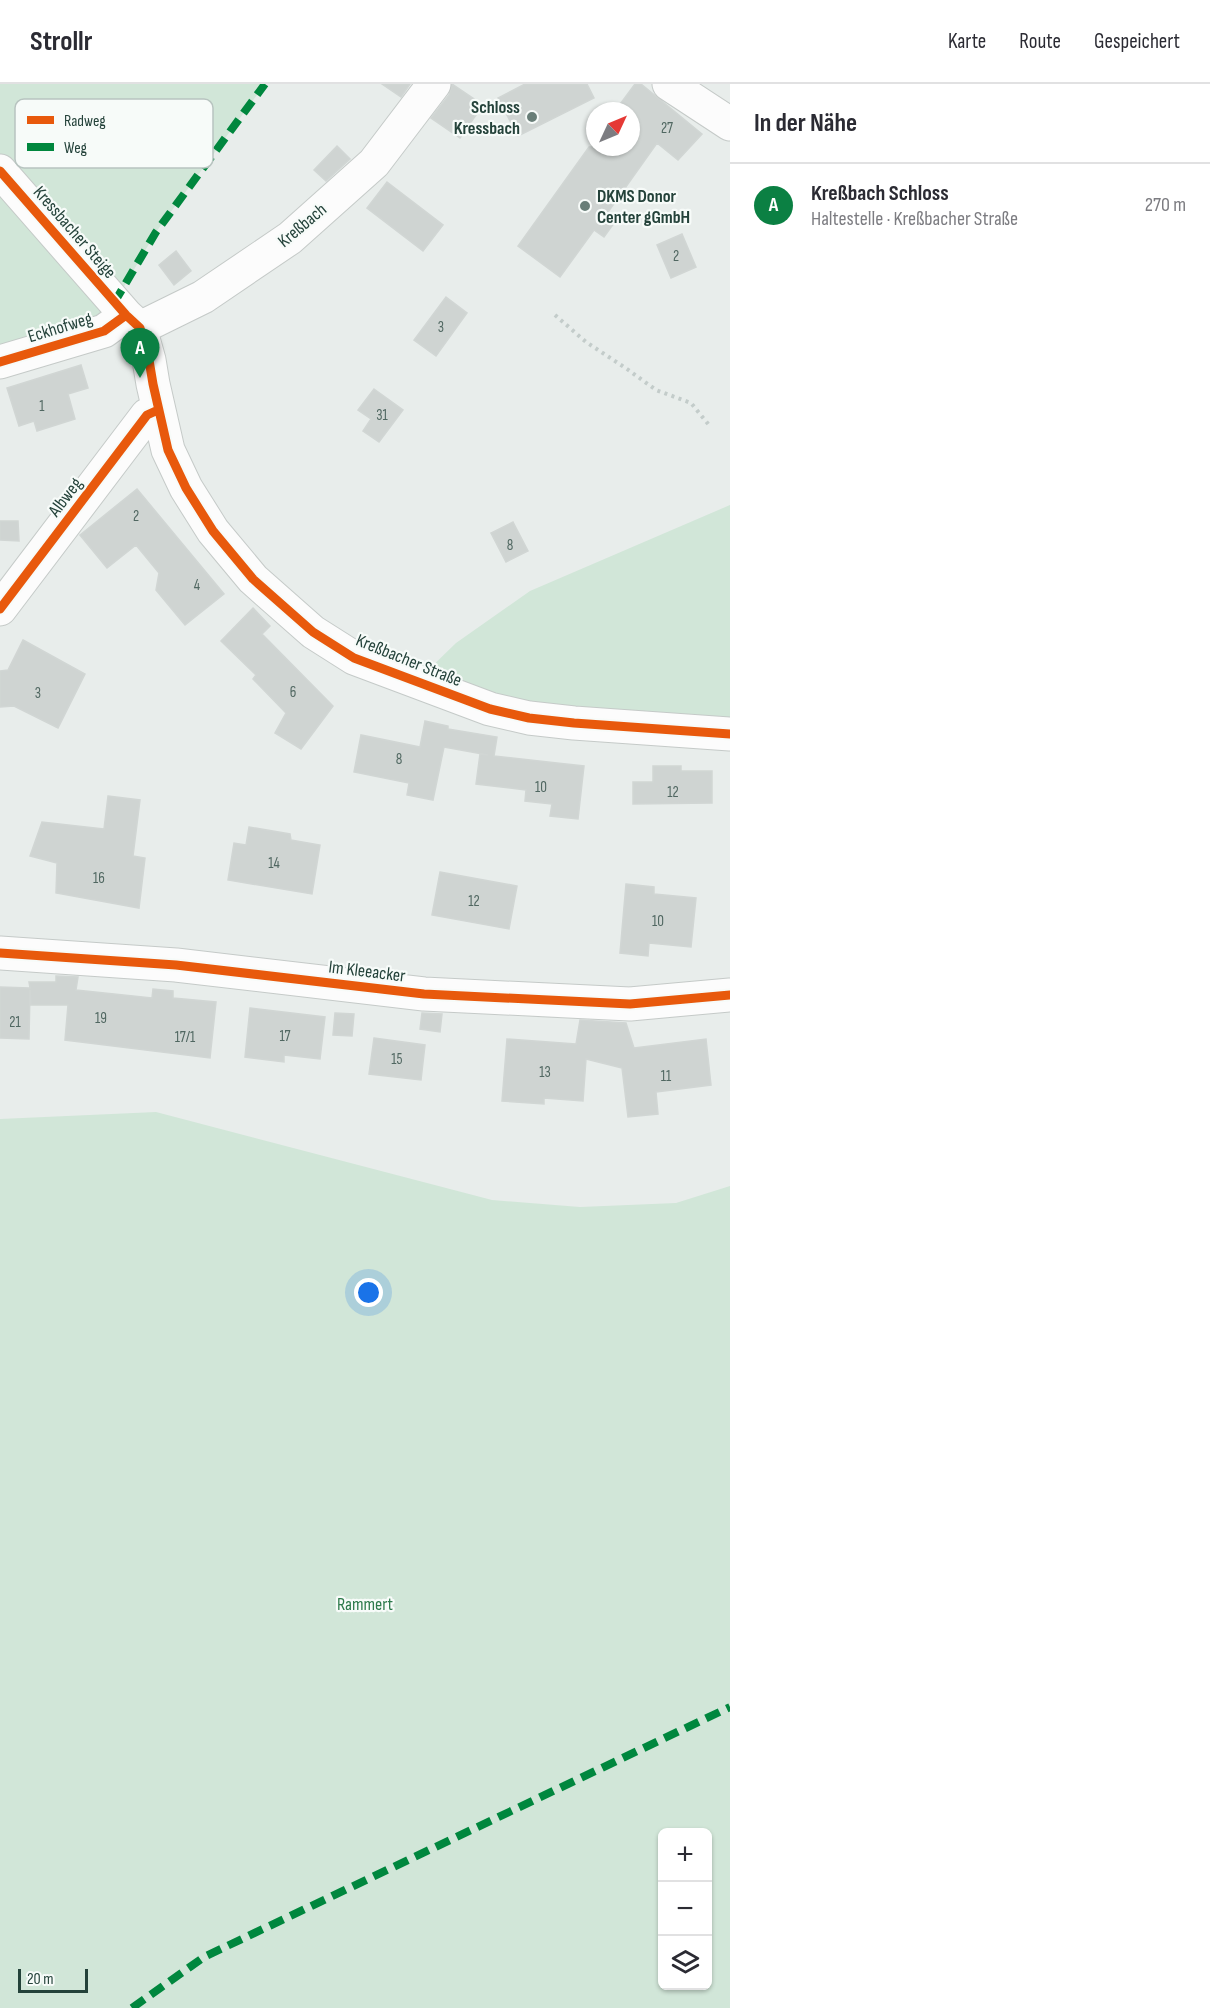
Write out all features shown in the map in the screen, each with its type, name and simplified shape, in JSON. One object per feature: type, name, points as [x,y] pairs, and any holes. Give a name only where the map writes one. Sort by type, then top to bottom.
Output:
[{"type":"street","name":"Kreßbach","points":[[133,322],[203,297],[290,238],[374,163],[434,84]]},
{"type":"street","points":[[669,84],[730,124]]},
{"type":"street","name":"Kressbacher Steige","points":[[0,171],[133,322]]},
{"type":"street","name":"Eckhofweg","points":[[0,362],[133,322]]},
{"type":"street","name":"Kreßbacher Straße","points":[[133,322],[149,360],[168,450],[186,488],[213,531],[253,579],[313,632],[354,658],[490,709],[529,718],[730,734]]},
{"type":"street","name":"Albweg","points":[[0,609],[147,415],[158,410]]},
{"type":"street","name":"Im Kleeacker","points":[[0,953],[176,965],[424,994],[630,1004],[730,995]]},
{"type":"path","points":[[555,315],[586,342],[656,390],[691,403],[709,425]]},
{"type":"green space","points":[[0,84],[265,84],[213,155],[213,99],[15,99],[15,168],[203,168],[156,232],[115,302],[126,315],[0,362]]},
{"type":"green space","points":[[730,505],[730,724],[596,718],[420,678],[456,643],[530,591]]},
{"type":"green space","name":"Rammert","points":[[156,1112],[492,1200],[580,1207],[676,1203],[730,1186],[730,2008],[0,2008],[0,1119]]},
{"type":"building","points":[[382,84],[410,84],[401,97]]},
{"type":"building","points":[[452,84],[483,105],[460,138],[431,118],[449,95]]},
{"type":"building","name":"Schloss Kressbach","points":[[525,84],[587,84],[594,98],[518,136],[498,98]]},
{"type":"building","points":[[635,84],[641,84],[702,134],[678,160],[657,143],[608,212],[617,219],[604,237],[594,230],[560,277],[518,246],[586,151],[586,156],[640,156],[640,102],[622,102]]},
{"type":"building","points":[[337,146],[350,159],[326,181],[314,170]]},
{"type":"building","points":[[387,182],[443,225],[423,251],[367,208]]},
{"type":"building","points":[[682,234],[696,267],[671,278],[657,245]]},
{"type":"building","points":[[176,251],[191,271],[174,285],[159,265]]},
{"type":"building","points":[[446,297],[467,313],[436,356],[414,340]]},
{"type":"building","points":[[81,365],[88,388],[68,394],[75,419],[37,431],[34,421],[19,426],[7,388]]},
{"type":"building","points":[[374,389],[403,410],[379,442],[363,431],[371,419],[358,410]]},
{"type":"building","points":[[137,489],[224,594],[185,625],[156,590],[159,573],[136,545],[107,568],[80,535]]},
{"type":"building","points":[[0,521],[18,521],[19,541],[0,540]]},
{"type":"building","points":[[513,522],[528,551],[506,562],[491,533]]},
{"type":"building","points":[[253,608],[270,626],[262,634],[333,706],[301,749],[275,733],[286,713],[253,679],[256,675],[221,641]]},
{"type":"building","points":[[23,640],[85,674],[58,728],[14,706],[0,707],[0,671],[8,670]]},
{"type":"building","points":[[425,721],[448,726],[448,729],[497,737],[494,756],[584,766],[578,819],[550,816],[552,804],[525,801],[526,790],[476,784],[480,754],[488,755],[444,747],[433,800],[407,795],[409,783],[354,772],[361,735],[420,747]]},
{"type":"building","points":[[653,766],[681,766],[681,771],[712,771],[712,803],[633,804],[633,782],[653,782]]},
{"type":"building","points":[[108,796],[140,800],[133,856],[145,858],[139,908],[56,893],[57,863],[30,856],[42,822],[104,829]]},
{"type":"building","points":[[249,827],[290,834],[291,840],[320,845],[312,894],[228,880],[234,843],[246,845]]},
{"type":"building","points":[[440,872],[517,886],[509,929],[432,915]]},
{"type":"building","points":[[626,884],[654,887],[654,894],[696,898],[691,947],[649,943],[648,956],[620,953]]},
{"type":"building","points":[[56,976],[78,977],[76,990],[152,998],[153,989],[173,991],[173,998],[216,1002],[210,1058],[65,1040],[68,1005],[31,1005],[30,990],[29,1039],[0,1038],[0,987],[30,988],[29,982],[56,982]]},
{"type":"building","points":[[250,1008],[325,1017],[320,1059],[284,1055],[284,1062],[245,1057]]},
{"type":"building","points":[[335,1013],[354,1014],[352,1036],[333,1035]]},
{"type":"building","points":[[422,1013],[442,1014],[440,1032],[420,1029]]},
{"type":"building","points":[[580,1020],[626,1023],[634,1048],[706,1039],[711,1085],[656,1092],[658,1114],[628,1117],[622,1068],[586,1059],[583,1101],[544,1098],[544,1104],[502,1101],[507,1039],[576,1044]]},
{"type":"building","points":[[374,1038],[425,1045],[421,1080],[369,1074]]},
{"type":"marked path","points":[[213,155],[265,84]]},
{"type":"marked path","points":[[114,303],[156,232],[203,168]]},
{"type":"marked path","points":[[132,2008],[204,1957],[730,1707]]},
{"type":"cycle path","points":[[0,171],[140,328],[168,450],[186,488],[213,531],[253,579],[313,632],[354,658],[490,709],[529,718],[574,723],[730,734]]},
{"type":"cycle path","points":[[0,362],[104,331],[126,315]]},
{"type":"cycle path","points":[[0,609],[147,415],[158,410]]},
{"type":"cycle path","points":[[0,953],[176,965],[424,994],[630,1004],[730,995]]},
{"type":"place","name":"Schloss Kressbach","points":[[532,117]]},
{"type":"place","name":"DKMS Donor Center gGmbH","points":[[585,206]]},
{"type":"place","name":"Kreßbach Schloss","points":[[140,378]]}]
